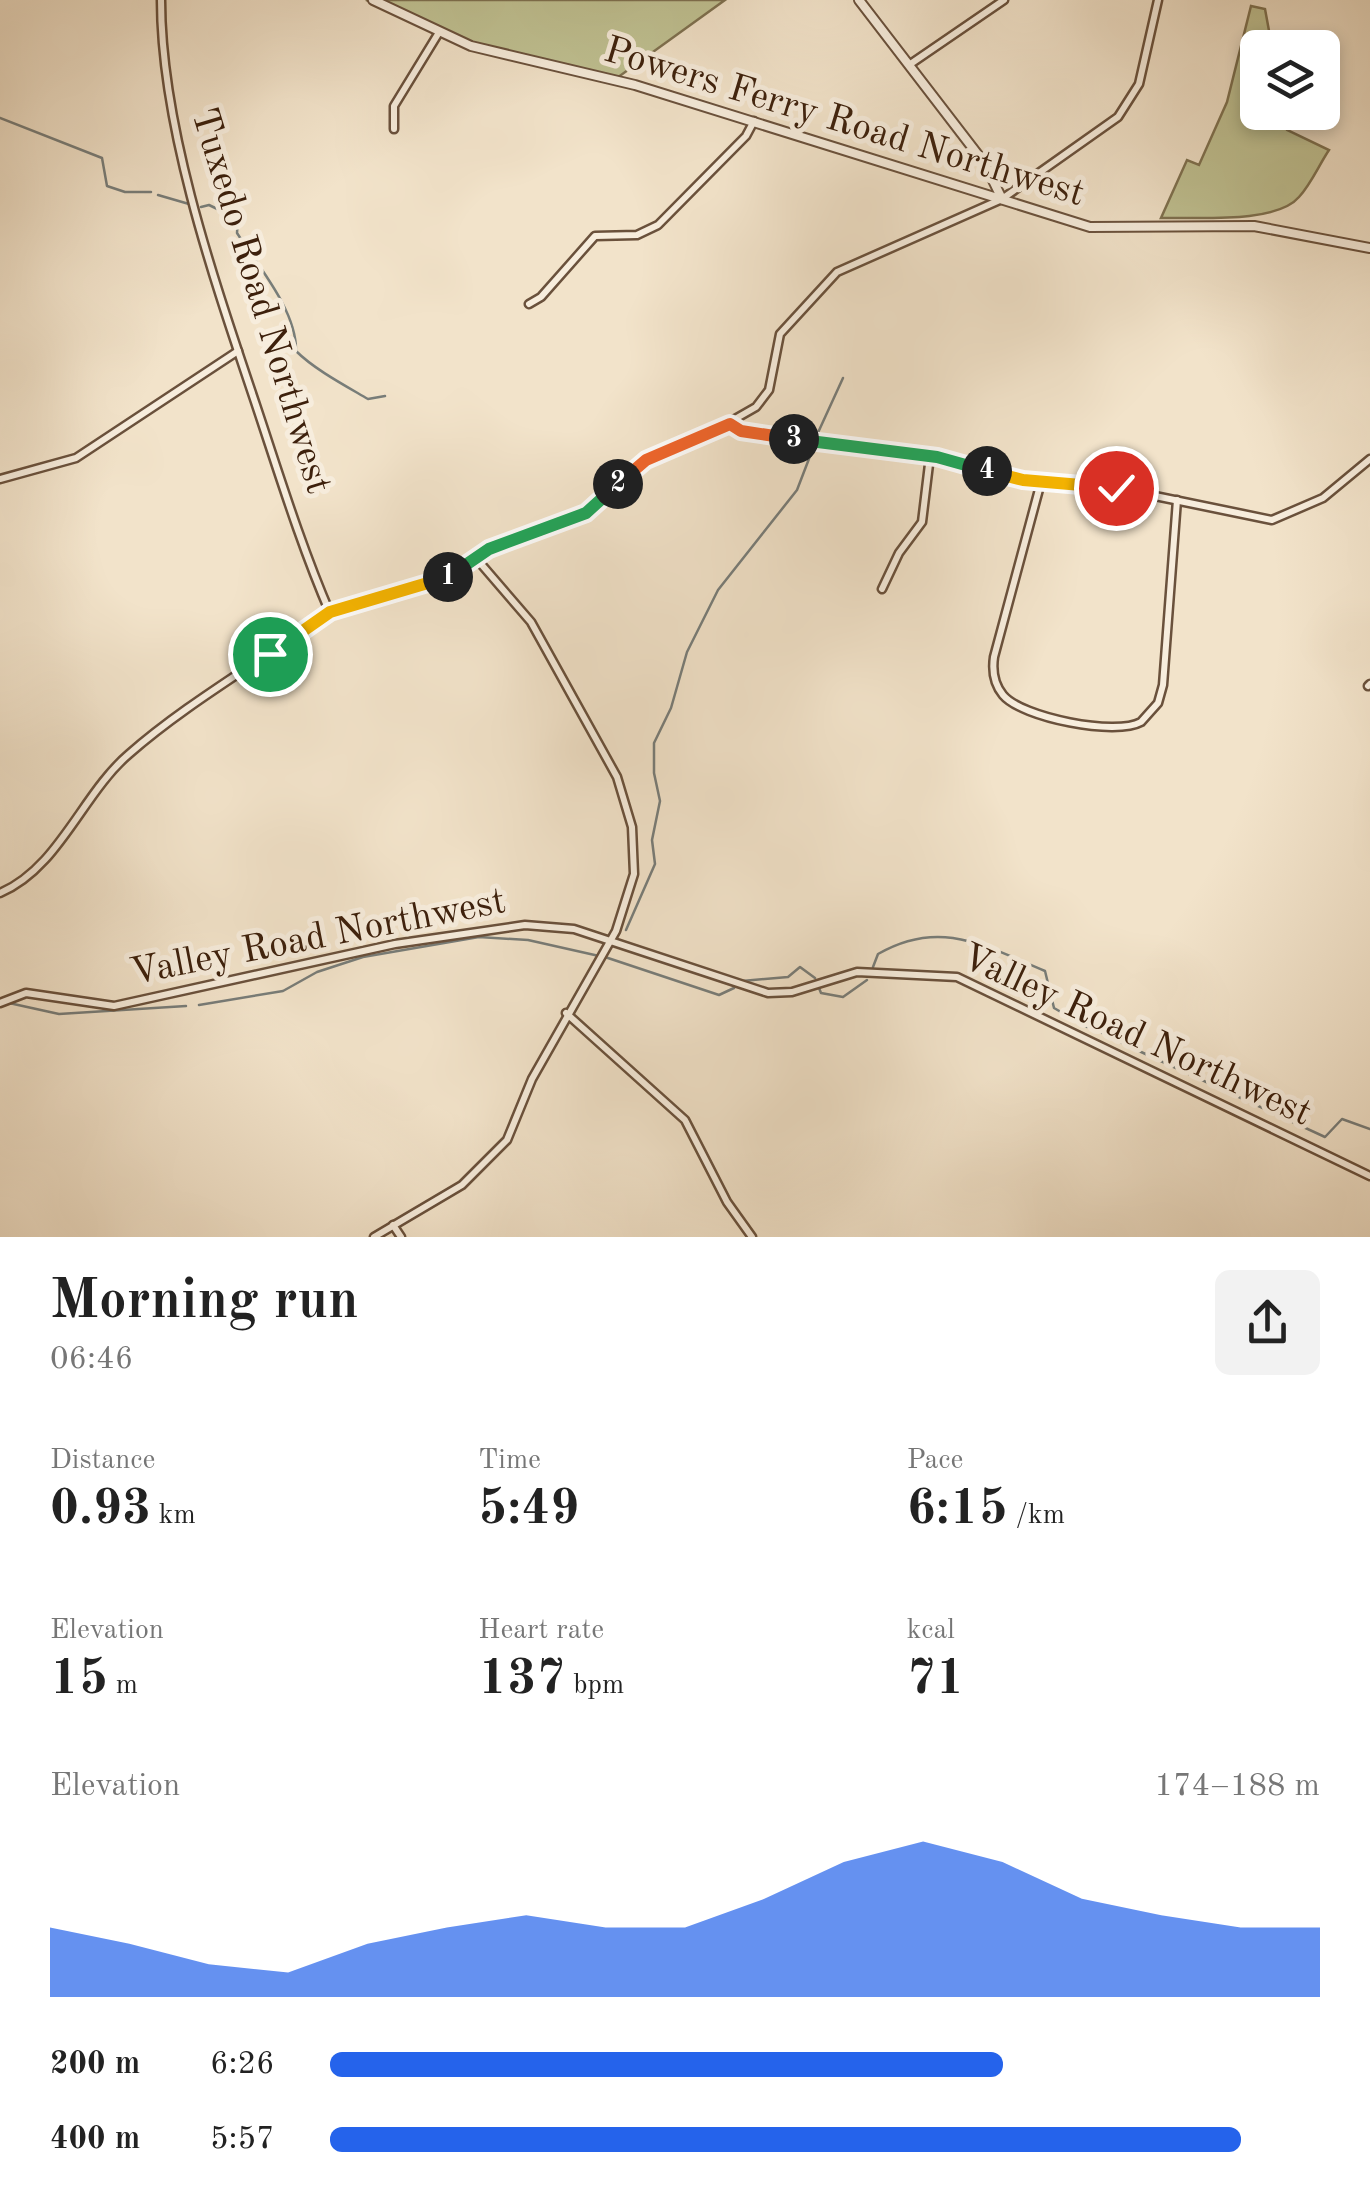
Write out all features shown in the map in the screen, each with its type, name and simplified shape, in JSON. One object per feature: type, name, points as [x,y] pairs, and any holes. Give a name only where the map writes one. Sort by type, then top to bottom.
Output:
[{"type":"street","name":"Tuxedo Road Northwest","points":[[161,0],[162,47],[173,108],[238,351],[330,612]]},
{"type":"street","name":"Powers Ferry Road Northwest","points":[[373,0],[438,34],[754,121],[1090,226],[1254,226],[1370,248]]},
{"type":"street","points":[[859,0],[985,164],[1002,199]]},
{"type":"street","points":[[908,65],[1004,0]]},
{"type":"street","points":[[0,893],[36,869],[98,786],[128,754],[330,612],[448,577],[475,557],[586,513],[646,460],[730,424],[764,398],[780,334],[837,272],[1002,199],[1099,134],[1126,106],[1145,66],[1158,0]]},
{"type":"street","points":[[394,129],[394,106],[438,34]]},
{"type":"street","points":[[530,304],[541,297],[595,236],[637,235],[658,225],[746,136],[754,121]]},
{"type":"street","points":[[0,479],[76,458],[238,351]]},
{"type":"street","points":[[730,424],[741,431],[930,456],[1041,482],[1177,500],[1272,520],[1323,498],[1370,459]]},
{"type":"street","points":[[882,588],[899,554],[922,522],[930,456]]},
{"type":"street","points":[[1041,482],[994,657],[994,679],[1004,696],[1018,707],[1109,730],[1141,722],[1162,694],[1177,500]]},
{"type":"street","points":[[374,1237],[462,1186],[500,1150],[566,1013],[610,940],[626,906],[634,874],[632,827],[625,794],[531,622],[475,557]]},
{"type":"street","name":"Valley Road Northwest","points":[[0,1003],[26,993],[92,1006],[114,1006],[305,962],[493,928],[546,925],[610,940],[768,993],[792,992],[857,972],[957,977],[1370,1176]]},
{"type":"street","points":[[566,1013],[685,1120],[728,1202],[752,1237]]},
{"type":"street","points":[[393,1225],[401,1237]]},
{"type":"green space","points":[[366,0],[725,0],[610,83],[444,38]]},
{"type":"green space","points":[[1251,6],[1265,9],[1269,30],[1245,30]]},
{"type":"green space","points":[[1240,50],[1240,130],[1287,130],[1329,150],[1303,192],[1288,206],[1234,217],[1161,218],[1187,160],[1199,165],[1227,102]]},
{"type":"waterway","points":[[0,118],[102,158],[107,186],[125,192],[151,192]]},
{"type":"waterway","points":[[158,195],[189,204]]},
{"type":"waterway","points":[[201,207],[209,205],[238,219],[237,233],[275,289],[290,320],[296,351],[368,399],[385,396]]},
{"type":"waterway","points":[[816,437],[843,378]]},
{"type":"waterway","points":[[626,930],[655,864],[652,840],[660,801],[654,773],[654,743],[671,708],[687,652],[718,590],[797,490],[812,451]]},
{"type":"waterway","points":[[199,1005],[283,991],[317,972],[363,957],[479,937],[528,940],[608,958],[719,995],[734,988]]},
{"type":"waterway","points":[[873,967],[878,954],[922,938],[942,937],[982,945],[1045,971],[1054,1008],[1087,1027],[1096,1019],[1103,1024],[1102,1033],[1325,1137],[1342,1119],[1370,1129]]},
{"type":"waterway","points":[[742,981],[788,977],[800,967],[815,978]]},
{"type":"waterway","points":[[819,988],[821,993],[843,997],[867,980]]},
{"type":"waterway","points":[[9,1003],[59,1014],[186,1006]]},
{"type":"route","points":[[270,654],[330,612],[448,577],[489,549],[586,513],[646,460],[730,424],[741,431],[946,458],[1023,480],[1116,488]]}]
